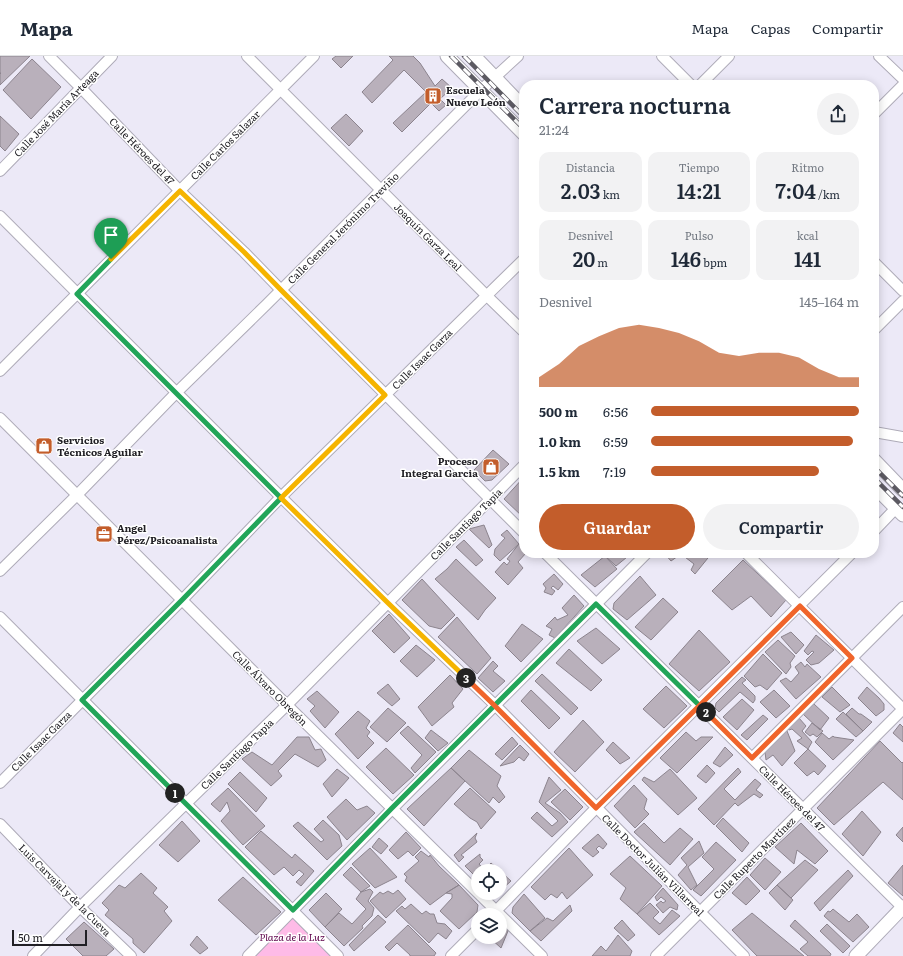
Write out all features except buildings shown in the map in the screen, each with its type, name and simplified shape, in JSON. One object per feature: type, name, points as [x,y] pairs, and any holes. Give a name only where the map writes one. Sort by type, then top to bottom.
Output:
[{"type":"main road","points":[[447,56],[519,129]]},
{"type":"main road","points":[[474,56],[519,103]]},
{"type":"main road","points":[[879,465],[903,490]]},
{"type":"main road","points":[[879,491],[900,511]]},
{"type":"main road","points":[[856,956],[903,908]]},
{"type":"street","name":"Calle Héroes del 47","points":[[49,56],[180,191],[244,252],[519,528]]},
{"type":"street","name":"Calle José María Arteaga","points":[[0,171],[112,56]]},
{"type":"street","name":"Joaquín Garza Leal","points":[[247,56],[519,327]]},
{"type":"street","name":"Calle Carlos Salazar","points":[[0,371],[314,56]]},
{"type":"street","name":"Calle General Jerónimo Treviño","points":[[0,571],[77,495],[176,393],[494,77],[518,56]]},
{"type":"street","points":[[662,56],[686,80]]},
{"type":"street","points":[[705,80],[729,56]]},
{"type":"street","points":[[879,56],[903,79]]},
{"type":"street","points":[[879,109],[903,86]]},
{"type":"street","name":"Calle Doctor Julián Villarreal","points":[[0,216],[281,498],[495,706],[744,956]]},
{"type":"street","name":"Calle Isaac Garza","points":[[0,783],[281,498],[519,264]]},
{"type":"street","points":[[879,267],[903,290]]},
{"type":"street","points":[[879,325],[903,301]]},
{"type":"street","name":"Calle Álvaro Obregón","points":[[0,418],[392,808],[489,908]]},
{"type":"street","points":[[879,433],[903,437]]},
{"type":"street","name":"Calle Santiago Tapia","points":[[33,956],[80,907],[287,705],[519,470]]},
{"type":"street","points":[[879,527],[900,511]]},
{"type":"street","name":"Calle Héroes del 47","points":[[549,558],[903,908]]},
{"type":"street","points":[[248,956],[392,808],[642,558]]},
{"type":"street","points":[[751,558],[903,709]]},
{"type":"street","points":[[499,908],[596,808],[847,558]]},
{"type":"street","points":[[752,758],[903,607]]},
{"type":"street","points":[[0,617],[338,956]]},
{"type":"street","name":"Calle Ruperto Martínez","points":[[656,956],[903,709]]},
{"type":"street","name":"Luis Carvajal y de la Cueva","points":[[0,824],[80,907],[131,956]]},
{"type":"street","name":"Calle Álvaro Obregón","points":[[507,925],[542,956]]},
{"type":"street","points":[[451,956],[471,936]]},
{"type":"green space","name":"Plaza de la Luz","points":[[293,910],[338,956],[248,956]]},
{"type":"railway","points":[[451,56],[519,124]]},
{"type":"railway","points":[[464,56],[519,112]]},
{"type":"railway","points":[[879,472],[903,496]]},
{"type":"railway","points":[[879,483],[903,507]]},
{"type":"place","name":"Escuela Nuevo León","points":[[433,96]]},
{"type":"place","name":"Servicios Técnicos Aguilar","points":[[44,446]]},
{"type":"place","name":"Proceso Integral Garcia","points":[[491,467]]},
{"type":"place","name":"Angel Pérez/Psicoanalista","points":[[104,534]]},
{"type":"route","points":[[111,259],[77,294],[281,498],[82,700],[293,910],[392,808],[495,706],[596,604],[665,671],[699,706],[752,758],[852,658],[800,606],[699,706],[596,808],[495,706],[281,498],[385,395],[244,252],[180,191],[111,259]]}]
